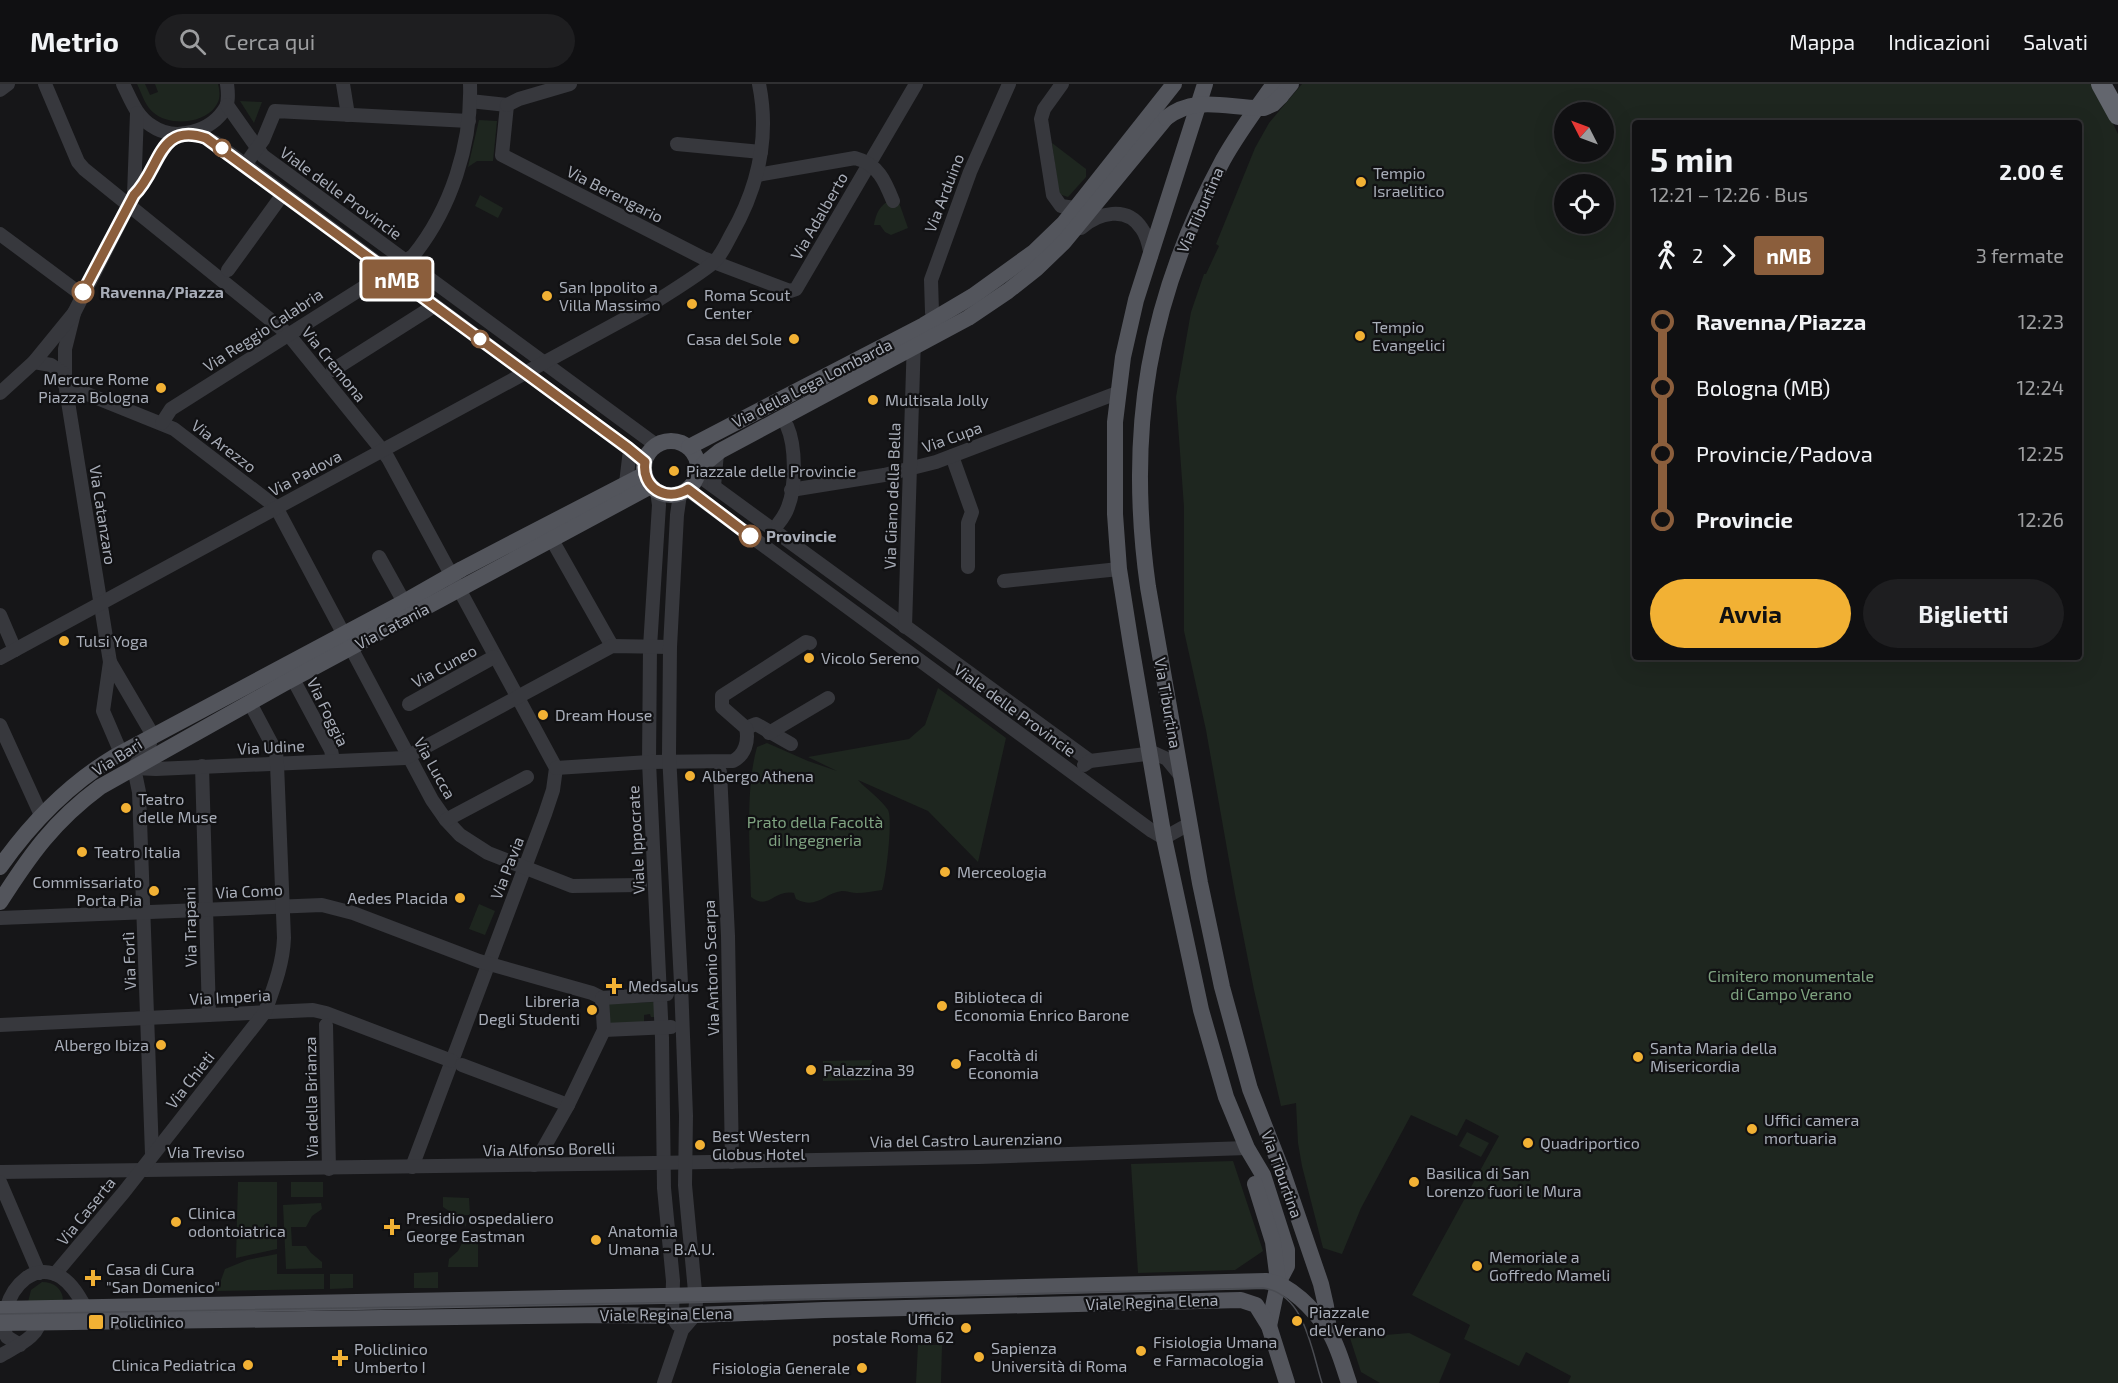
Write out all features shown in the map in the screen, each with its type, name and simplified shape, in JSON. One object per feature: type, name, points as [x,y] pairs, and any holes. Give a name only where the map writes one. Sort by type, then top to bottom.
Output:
[{"type":"highway","points":[[2101,84],[2118,115]]},
{"type":"highway","points":[[2110,84],[2118,97]]},
{"type":"main road","name":"Via della Lega Lombarda","points":[[698,471],[717,453],[914,339],[936,327],[986,307],[1031,263],[1174,84]]},
{"type":"main road","name":"Via Tiburtina","points":[[1205,84],[1133,312],[1117,393],[1114,487],[1119,568],[1164,838],[1201,1010],[1226,1097],[1247,1148],[1268,1188],[1287,1250],[1287,1266],[1278,1283]]},
{"type":"main road","name":"Via della Lega Lombarda","points":[[1031,263],[1064,242],[1166,118],[1183,107],[1196,104],[1264,108],[1273,104],[1282,88]]},
{"type":"main road","name":"Via Tiburtina","points":[[1282,88],[1244,126],[1223,159],[1184,245],[1158,320],[1144,394],[1140,471],[1145,562],[1189,824],[1214,952],[1250,1089],[1283,1173],[1321,1284],[1329,1331]]},
{"type":"main road","name":"Via della Lega Lombarda","points":[[689,447],[914,339]]},
{"type":"main road","points":[[673,440],[689,447],[696,455],[698,471],[695,482],[684,492],[668,495],[651,484],[648,453],[656,445],[673,440]]},
{"type":"main road","name":"Via Catania","points":[[134,768],[293,679],[404,602],[450,575],[626,491],[651,484]]},
{"type":"main road","name":"Via Catania","points":[[152,736],[458,590],[552,540],[626,491]]},
{"type":"main road","name":"Via Bari","points":[[0,867],[41,815],[82,779],[152,736]]},
{"type":"main road","name":"Via Bari","points":[[0,902],[32,852],[62,818],[100,786],[134,768]]},
{"type":"main road","name":"Viale Regina Elena","points":[[83,1314],[696,1295],[1238,1281],[1278,1283]]},
{"type":"main road","points":[[1287,1383],[1269,1326],[1278,1283],[1299,1299],[1329,1331],[1349,1383]]},
{"type":"main road","name":"Viale Regina Elena","points":[[83,1314],[219,1322],[584,1315],[672,1316],[1233,1300],[1250,1302],[1258,1306],[1269,1326]]},
{"type":"main road","points":[[3,1316],[83,1314]]},
{"type":"street","points":[[0,90],[8,84]]},
{"type":"street","name":"Via Cremona","points":[[45,84],[80,164],[89,174],[131,200],[288,334],[388,458],[458,590]]},
{"type":"street","points":[[123,84],[137,113],[157,129],[212,140],[630,450],[651,484],[649,500],[626,491],[630,450]]},
{"type":"street","points":[[0,393],[34,362],[74,313],[131,200],[166,145],[219,115],[227,105],[227,84]]},
{"type":"street","points":[[343,84],[348,115]]},
{"type":"street","points":[[406,261],[417,251],[435,224],[461,160],[470,111],[470,84]]},
{"type":"street","points":[[258,149],[275,111],[348,115],[506,110],[519,99],[570,84]]},
{"type":"street","points":[[526,372],[652,304],[714,262],[742,214],[757,175],[763,124],[759,84]]},
{"type":"street","name":"Via Adalberto","points":[[714,262],[784,290],[794,290],[916,84]]},
{"type":"street","name":"Via Arduino","points":[[936,327],[930,287],[933,272],[970,172],[1010,84]]},
{"type":"street","points":[[1062,84],[1044,109],[1041,119],[1055,198],[1064,207],[1075,208]]},
{"type":"street","name":"Viale delle Provincie","points":[[227,105],[263,156],[656,445]]},
{"type":"street","name":"Via Berengario","points":[[506,110],[502,155],[714,262]]},
{"type":"street","points":[[131,200],[137,113]]},
{"type":"street","points":[[677,144],[761,152]]},
{"type":"street","name":"Viale delle Provincie","points":[[245,165],[258,149]]},
{"type":"street","points":[[757,175],[855,158],[869,164],[883,177],[893,201]]},
{"type":"street","points":[[228,270],[283,194]]},
{"type":"street","points":[[1064,242],[1093,218],[1102,214],[1117,214],[1131,218],[1140,226],[1148,241],[1151,256]]},
{"type":"street","points":[[0,234],[82,295]]},
{"type":"street","name":"Viale delle Provincie","points":[[388,271],[406,261]]},
{"type":"street","name":"Via Reggio Calabria","points":[[162,423],[171,409],[388,271]]},
{"type":"street","points":[[333,370],[434,306]]},
{"type":"street","name":"Via Catanzaro","points":[[74,313],[65,349],[65,380],[110,662]]},
{"type":"street","name":"Via Giano della Bella","points":[[905,627],[914,339]]},
{"type":"street","points":[[34,362],[65,349]]},
{"type":"street","name":"Via Arezzo","points":[[34,362],[51,365],[65,380],[177,431],[276,507],[347,641]]},
{"type":"street","name":"Via Padova","points":[[0,658],[526,372]]},
{"type":"street","name":"Via Cupa","points":[[791,490],[838,484],[910,469],[952,456],[1117,393]]},
{"type":"street","points":[[778,524],[788,507],[791,490],[793,450],[792,440],[786,426]]},
{"type":"street","points":[[714,486],[717,453]]},
{"type":"street","points":[[952,456],[972,512],[969,523],[968,567]]},
{"type":"street","name":"Viale delle Provincie","points":[[698,471],[714,486],[784,539],[1090,761]]},
{"type":"street","name":"Viale Ippocrate","points":[[651,484],[649,762],[661,995],[665,1122],[664,1188],[672,1316]]},
{"type":"street","points":[[664,1383],[682,1330],[695,1315],[696,1295],[685,1185],[686,1116],[670,761],[670,647],[677,514],[684,492]]},
{"type":"street","name":"Viale delle Provincie","points":[[684,492],[773,553],[1164,838]]},
{"type":"street","points":[[773,553],[784,539]]},
{"type":"street","points":[[552,540],[612,646]]},
{"type":"street","points":[[379,557],[404,602]]},
{"type":"street","points":[[1004,580],[1119,568]]},
{"type":"street","points":[[458,590],[556,768],[738,759],[747,741],[746,728],[722,707],[720,699],[734,687],[806,642],[810,643]]},
{"type":"street","points":[[0,615],[15,650]]},
{"type":"street","name":"Via Lucca","points":[[347,641],[432,800],[460,836],[480,849],[572,886],[640,885]]},
{"type":"street","points":[[410,756],[612,646],[670,647]]},
{"type":"street","name":"Viale delle Provincie","points":[[931,668],[942,654]]},
{"type":"street","name":"Via Cuneo","points":[[409,704],[494,657]]},
{"type":"street","points":[[110,662],[152,736]]},
{"type":"street","points":[[110,662],[103,711],[121,753]]},
{"type":"street","name":"Via Foggia","points":[[293,679],[331,750],[333,760]]},
{"type":"street","points":[[769,733],[828,698]]},
{"type":"street","name":"Via Chieti","points":[[141,1169],[265,1012],[282,962],[284,938],[276,752],[250,703]]},
{"type":"street","points":[[746,728],[756,724],[791,744]]},
{"type":"street","points":[[0,725],[41,815]]},
{"type":"street","name":"Via Bari","points":[[134,768],[152,736]]},
{"type":"street","points":[[1079,778],[1082,767],[1090,761],[1150,752],[1164,757],[1181,776]]},
{"type":"street","name":"Via Udine","points":[[134,768],[277,764],[410,756]]},
{"type":"street","name":"Via Trapani","points":[[202,766],[208,1015]]},
{"type":"street","name":"Via Forlì","points":[[134,768],[138,788],[144,913],[152,1154]]},
{"type":"street","name":"Via Pavia","points":[[412,1167],[457,1063],[489,964],[553,790],[556,768]]},
{"type":"street","name":"Via Antonio Scarpa","points":[[720,772],[728,936],[732,1162]]},
{"type":"street","points":[[446,820],[527,777]]},
{"type":"street","points":[[1164,838],[1189,824]]},
{"type":"street","name":"Via Como","points":[[0,918],[283,906],[334,907],[489,964],[592,993],[602,998]]},
{"type":"street","points":[[534,1165],[568,1105],[604,1030],[602,998],[681,993]]},
{"type":"street","name":"Via Imperia","points":[[0,1025],[320,1010],[568,1105]]},
{"type":"street","name":"Via della Brianza","points":[[326,1025],[329,1169]]},
{"type":"street","points":[[604,1030],[682,1026]]},
{"type":"street","name":"Via del Castro Laurenziano","points":[[685,1162],[979,1157],[1247,1148]]},
{"type":"street","name":"Via Alfonso Borelli","points":[[412,1167],[685,1162]]},
{"type":"street","name":"Via Treviso","points":[[0,1172],[412,1167]]},
{"type":"street","name":"Via Caserta","points":[[55,1274],[141,1169]]},
{"type":"street","points":[[0,1182],[39,1272]]},
{"type":"street","points":[[20,1345],[7,1337],[3,1316],[17,1286],[26,1278],[39,1272],[55,1274],[68,1283],[83,1314]]},
{"type":"street","points":[[0,1356],[20,1345],[35,1332],[38,1316]]},
{"type":"street","points":[[672,1316],[682,1330]]},
{"type":"green space","points":[[137,84],[145,84],[150,95],[158,92],[155,84],[218,84],[220,93],[217,104],[210,113],[194,120],[177,121],[168,120],[154,113],[146,103]]},
{"type":"green space","name":"Cimitero monumentale di Campo Verano","points":[[1302,84],[2094,84],[2118,134],[2118,1383],[1568,1383],[1571,1376],[1526,1352],[1519,1366],[1464,1339],[1470,1325],[1412,1295],[1499,1136],[1466,1119],[1457,1136],[1411,1115],[1361,1208],[1342,1254],[1323,1248],[1302,1166],[1298,1143],[1296,1103],[1281,1106],[1254,990],[1206,730],[1184,631],[1184,507],[1176,397],[1191,312],[1204,274],[1219,246],[1216,244],[1255,148],[1269,123]]},
{"type":"green space","points":[[240,101],[262,102],[254,123]]},
{"type":"green space","points":[[479,120],[497,121],[493,161],[477,161],[468,167]]},
{"type":"green space","points":[[1052,143],[1086,169],[1086,177],[1068,197],[1059,194]]},
{"type":"green space","points":[[480,195],[503,208],[498,218],[475,206]]},
{"type":"green space","points":[[897,197],[908,228],[891,235],[885,232],[880,225],[874,225],[881,207]]},
{"type":"green space","name":"Prato della Facoltà di Ingegneria","points":[[938,688],[1006,738],[978,862],[928,811],[858,780],[888,810],[890,825],[882,890],[857,893],[836,892],[810,903],[796,899],[794,893],[781,894],[763,902],[751,897],[750,801],[757,747],[767,743],[837,771],[808,757],[909,739],[925,725]]},
{"type":"green space","points":[[479,904],[495,911],[485,935],[469,929]]},
{"type":"green space","points":[[653,1002],[656,1006],[656,1017],[651,1017],[650,1014],[644,1015],[644,1022],[610,1024],[609,1004]]},
{"type":"green space","points":[[872,1060],[871,1080],[823,1081],[823,1061]]},
{"type":"green space","points":[[1467,1132],[1489,1143],[1481,1157],[1459,1146]]},
{"type":"green space","points":[[1233,1161],[1263,1251],[1235,1270],[1138,1273],[1131,1164]]},
{"type":"green space","points":[[238,1182],[277,1182],[277,1249],[236,1258]]},
{"type":"green space","points":[[291,1182],[323,1182],[323,1197],[291,1197]]},
{"type":"green space","points":[[443,1197],[469,1198],[470,1215],[465,1215],[466,1227],[458,1217],[443,1207]]},
{"type":"green space","points":[[321,1203],[322,1209],[312,1216],[306,1227],[291,1227],[292,1246],[306,1246],[322,1262],[322,1268],[286,1269],[283,1205]]},
{"type":"green space","points":[[464,1239],[478,1239],[478,1267],[448,1267],[449,1259],[458,1251]]},
{"type":"green space","points":[[277,1254],[277,1274],[324,1274],[324,1289],[217,1291],[225,1269],[247,1260]]},
{"type":"green space","points":[[438,1272],[438,1288],[414,1288],[414,1273]]},
{"type":"green space","points":[[330,1274],[353,1274],[353,1288],[330,1289]]},
{"type":"green space","points":[[42,1282],[57,1287],[63,1301],[28,1302],[31,1290]]},
{"type":"green space","points":[[1409,1333],[1451,1354],[1439,1383],[1380,1383],[1361,1372],[1350,1338]]},
{"type":"green space","points":[[918,1345],[942,1345],[941,1383],[916,1383]]},
{"type":"tram line","points":[[0,1314],[696,1302],[1263,1288],[1277,1292],[1297,1312],[1310,1340],[1322,1383]]},
{"type":"bus line","name":"nMB","points":[[83,292],[134,195],[166,145],[176,135],[190,133],[206,138],[216,143],[628,448],[645,462],[645,477],[656,490],[674,495],[688,489],[750,536]]},
{"type":"place","name":"Tempio Israelitico","points":[[1361,182]]},
{"type":"place","name":"Ravenna/Piazza","points":[[83,292]]},
{"type":"place","name":"San Ippolito a Villa Massimo","points":[[547,296]]},
{"type":"place","name":"Roma Scout Center","points":[[692,304]]},
{"type":"place","name":"Tempio Evangelici","points":[[1360,336]]},
{"type":"place","name":"Casa del Sole","points":[[794,339]]},
{"type":"place","name":"Mercure Rome Piazza Bologna","points":[[161,388]]},
{"type":"place","name":"Multisala Jolly","points":[[873,400]]},
{"type":"place","name":"Piazzale delle Provincie","points":[[674,471]]},
{"type":"place","name":"Provincie","points":[[750,536]]},
{"type":"place","name":"Tulsi Yoga","points":[[64,641]]},
{"type":"place","name":"Vicolo Sereno","points":[[809,658]]},
{"type":"place","name":"Dream House","points":[[543,715]]},
{"type":"place","name":"Albergo Athena","points":[[690,776]]},
{"type":"place","name":"Teatro delle Muse","points":[[126,808]]},
{"type":"place","name":"Teatro Italia","points":[[82,852]]},
{"type":"place","name":"Merceologia","points":[[945,872]]},
{"type":"place","name":"Commissariato Porta Pia","points":[[154,891]]},
{"type":"place","name":"Aedes Placida","points":[[460,898]]},
{"type":"place","name":"Medsalus","points":[[614,986]]},
{"type":"place","name":"Biblioteca di Economia Enrico Barone","points":[[942,1006]]},
{"type":"place","name":"Libreria Degli Studenti","points":[[592,1010]]},
{"type":"place","name":"Albergo Ibiza","points":[[161,1045]]},
{"type":"place","name":"Santa Maria della Misericordia","points":[[1638,1057]]},
{"type":"place","name":"Facoltà di Economia","points":[[956,1064]]},
{"type":"place","name":"Palazzina 39","points":[[811,1070]]},
{"type":"place","name":"Uffici camera mortuaria","points":[[1752,1129]]},
{"type":"place","name":"Quadriportico","points":[[1528,1143]]},
{"type":"place","name":"Best Western Globus Hotel","points":[[700,1145]]},
{"type":"place","name":"Basilica di San Lorenzo fuori le Mura","points":[[1414,1182]]},
{"type":"place","name":"Clinica odontoiatrica","points":[[176,1222]]},
{"type":"place","name":"Presidio ospedaliero George Eastman","points":[[392,1227]]},
{"type":"place","name":"Anatomia Umana - B.A.U.","points":[[596,1240]]},
{"type":"place","name":"Memoriale a Goffredo Mameli","points":[[1477,1266]]},
{"type":"place","name":"Casa di Cura \"San Domenico\"","points":[[93,1278]]},
{"type":"place","name":"Piazzale del Verano","points":[[1297,1321]]},
{"type":"place","name":"Policlinico","points":[[96,1322]]},
{"type":"place","name":"Ufficio postale Roma 62","points":[[966,1328]]},
{"type":"place","name":"Fisiologia Umana e Farmacologia","points":[[1141,1351]]},
{"type":"place","name":"Sapienza Università di Roma","points":[[979,1357]]},
{"type":"place","name":"Policlinico Umberto I","points":[[340,1358]]},
{"type":"place","name":"Clinica Pediatrica","points":[[248,1365]]},
{"type":"place","name":"Fisiologia Generale","points":[[862,1368]]}]
